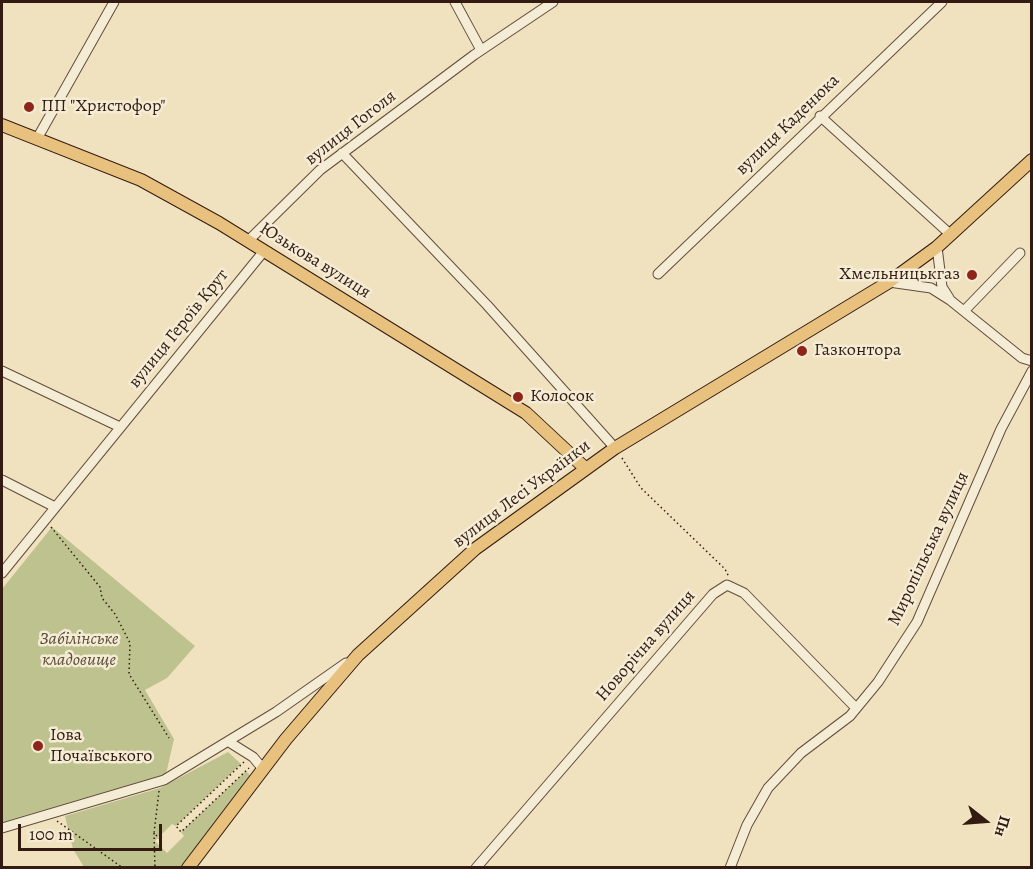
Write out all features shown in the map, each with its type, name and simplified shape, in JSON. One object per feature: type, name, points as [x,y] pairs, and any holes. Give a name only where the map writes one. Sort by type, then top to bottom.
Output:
[{"type":"main road","name":"Юзькова вулиця","points":[[2,124],[141,180],[249,240],[526,413],[585,468]]},
{"type":"main road","name":"вулиця Лесі Українки","points":[[188,867],[257,762],[358,655],[476,549],[615,448],[889,282],[937,247],[1032,160]]},
{"type":"street","points":[[38,137],[114,2]]},
{"type":"street","points":[[455,2],[481,50]]},
{"type":"street","name":"вулиця Гоголя","points":[[249,240],[320,170],[481,50],[553,2]]},
{"type":"street","name":"вулиця Каденюка","points":[[658,274],[820,116],[942,2]]},
{"type":"street","points":[[820,116],[951,235]]},
{"type":"street","points":[[342,153],[487,305],[615,448]]},
{"type":"street","points":[[937,247],[942,287],[950,300]]},
{"type":"street","name":"вулиця Героїв Крут","points":[[2,573],[264,251]]},
{"type":"street","points":[[964,311],[1020,253]]},
{"type":"street","points":[[889,282],[931,288],[950,300],[1022,358],[1032,361]]},
{"type":"street","points":[[2,371],[120,427]]},
{"type":"street","name":"Миропільська вулиця","points":[[730,867],[747,825],[768,788],[801,753],[856,708],[878,682],[917,622],[1001,429],[1032,371]]},
{"type":"street","points":[[2,480],[55,507]]},
{"type":"street","points":[[727,585],[744,593],[856,708]]},
{"type":"street","name":"Новорічна вулиця","points":[[476,867],[713,594],[727,585]]},
{"type":"street","points":[[2,828],[160,782],[229,742],[358,655]]},
{"type":"street","points":[[229,742],[257,762]]},
{"type":"path","points":[[615,448],[642,488],[725,569],[729,577],[727,585]]},
{"type":"path","points":[[46,518],[100,587],[102,598],[115,614],[130,643],[129,674],[169,738]]},
{"type":"path","points":[[257,762],[181,832],[176,826],[257,762]]},
{"type":"path","points":[[155,867],[154,833],[160,782]]},
{"type":"path","points":[[48,814],[123,867]]},
{"type":"path","points":[[154,833],[161,840]]},
{"type":"green space","name":"Забілінське кладовище","points":[[52,527],[195,646],[167,678],[145,690],[174,739],[166,774],[2,822],[2,589]]},
{"type":"green space","points":[[228,752],[241,764],[176,826],[172,824],[155,841],[167,853],[184,836],[181,832],[246,771],[250,775],[181,867],[84,867],[73,849],[65,816],[160,788]]},
{"type":"place","name":"ПП \"Христофор\"","points":[[29,107]]},
{"type":"place","name":"Хмельницькгаз","points":[[972,275]]},
{"type":"place","name":"Газконтора","points":[[802,351]]},
{"type":"place","name":"Колосок","points":[[518,397]]},
{"type":"place","name":"Іова Почаївського","points":[[38,746]]}]
